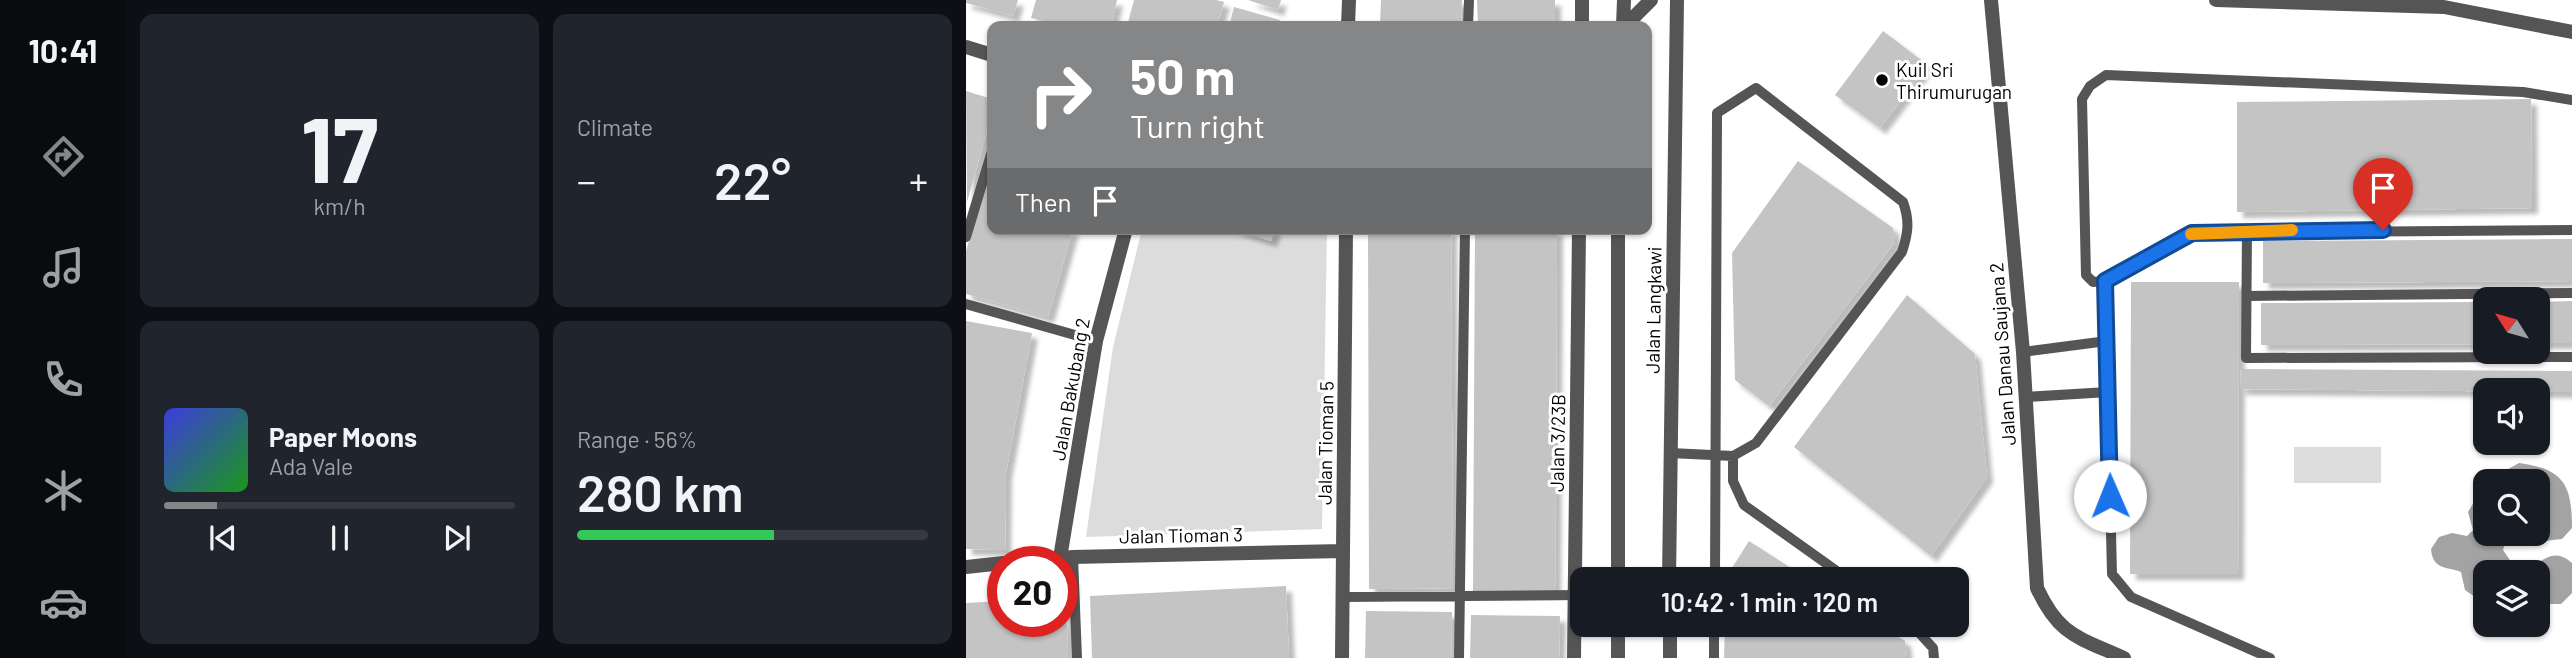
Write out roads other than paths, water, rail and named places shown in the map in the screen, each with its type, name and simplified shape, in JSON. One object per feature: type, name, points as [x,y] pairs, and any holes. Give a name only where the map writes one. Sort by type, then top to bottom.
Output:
[{"type":"street","points":[[1348,21],[1349,0]]},
{"type":"street","points":[[1582,0],[1582,21]]},
{"type":"street","points":[[1624,0],[1624,21]]},
{"type":"street","points":[[1629,21],[1651,0]]},
{"type":"street","name":"Jalan Langkawi","points":[[1669,567],[1677,0]]},
{"type":"street","name":"Jalan Danau Saujana 2","points":[[1991,0],[2023,352],[2036,588],[2048,613],[2064,631],[2124,658]]},
{"type":"street","points":[[2216,0],[2443,4],[2572,32]]},
{"type":"street","points":[[966,47],[987,53]]},
{"type":"street","name":"Jalan Bakubang 2","points":[[1068,546],[1096,341],[1124,235]]},
{"type":"street","name":"Jalan Tioman 5","points":[[1342,658],[1346,235]]},
{"type":"street","name":"Jalan 3/23B","points":[[1578,567],[1579,235]]},
{"type":"street","name":"Jalan Langkawi","points":[[1618,235],[1618,567]]},
{"type":"street","name":"Jalan Tioman 3","points":[[1078,558],[1343,551]]},
{"type":"street","points":[[966,567],[987,565]]},
{"type":"street","name":"Jalan 3/23B","points":[[1574,658],[1575,637]]},
{"type":"street","points":[[1618,637],[1618,658]]},
{"type":"street","points":[[1670,637],[1670,658]]},
{"type":"lane","points":[[1468,21],[1469,0]]},
{"type":"lane","points":[[2572,100],[2523,92],[2106,75],[2090,86],[2082,99],[2086,275],[2094,282],[2105,281],[2192,233],[2247,230],[2572,230]]},
{"type":"lane","points":[[1670,453],[1715,455],[1734,456],[1756,443],[1902,252],[1909,218],[1903,202],[1756,88],[1717,113],[1715,455],[1714,567]]},
{"type":"lane","points":[[966,237],[987,168]]},
{"type":"lane","points":[[2247,230],[2246,358],[2572,357]]},
{"type":"lane","points":[[1459,658],[1465,235]]},
{"type":"lane","points":[[2105,281],[2112,574],[2131,597],[2270,658]]},
{"type":"lane","points":[[2247,296],[2572,293]]},
{"type":"lane","points":[[966,304],[1096,341]]},
{"type":"lane","points":[[2023,352],[2107,341]]},
{"type":"lane","points":[[2026,397],[2108,392]]},
{"type":"lane","points":[[1734,456],[1733,481],[1744,505],[1831,567]]},
{"type":"lane","points":[[1342,597],[1570,595]]},
{"type":"lane","points":[[1075,637],[1077,658]]},
{"type":"lane","points":[[1714,637],[1714,658]]},
{"type":"lane","points":[[1923,637],[1933,648],[1934,658]]},
{"type":"place","name":"Kuil Sri Thirumurugan","points":[[1882,80]]}]
